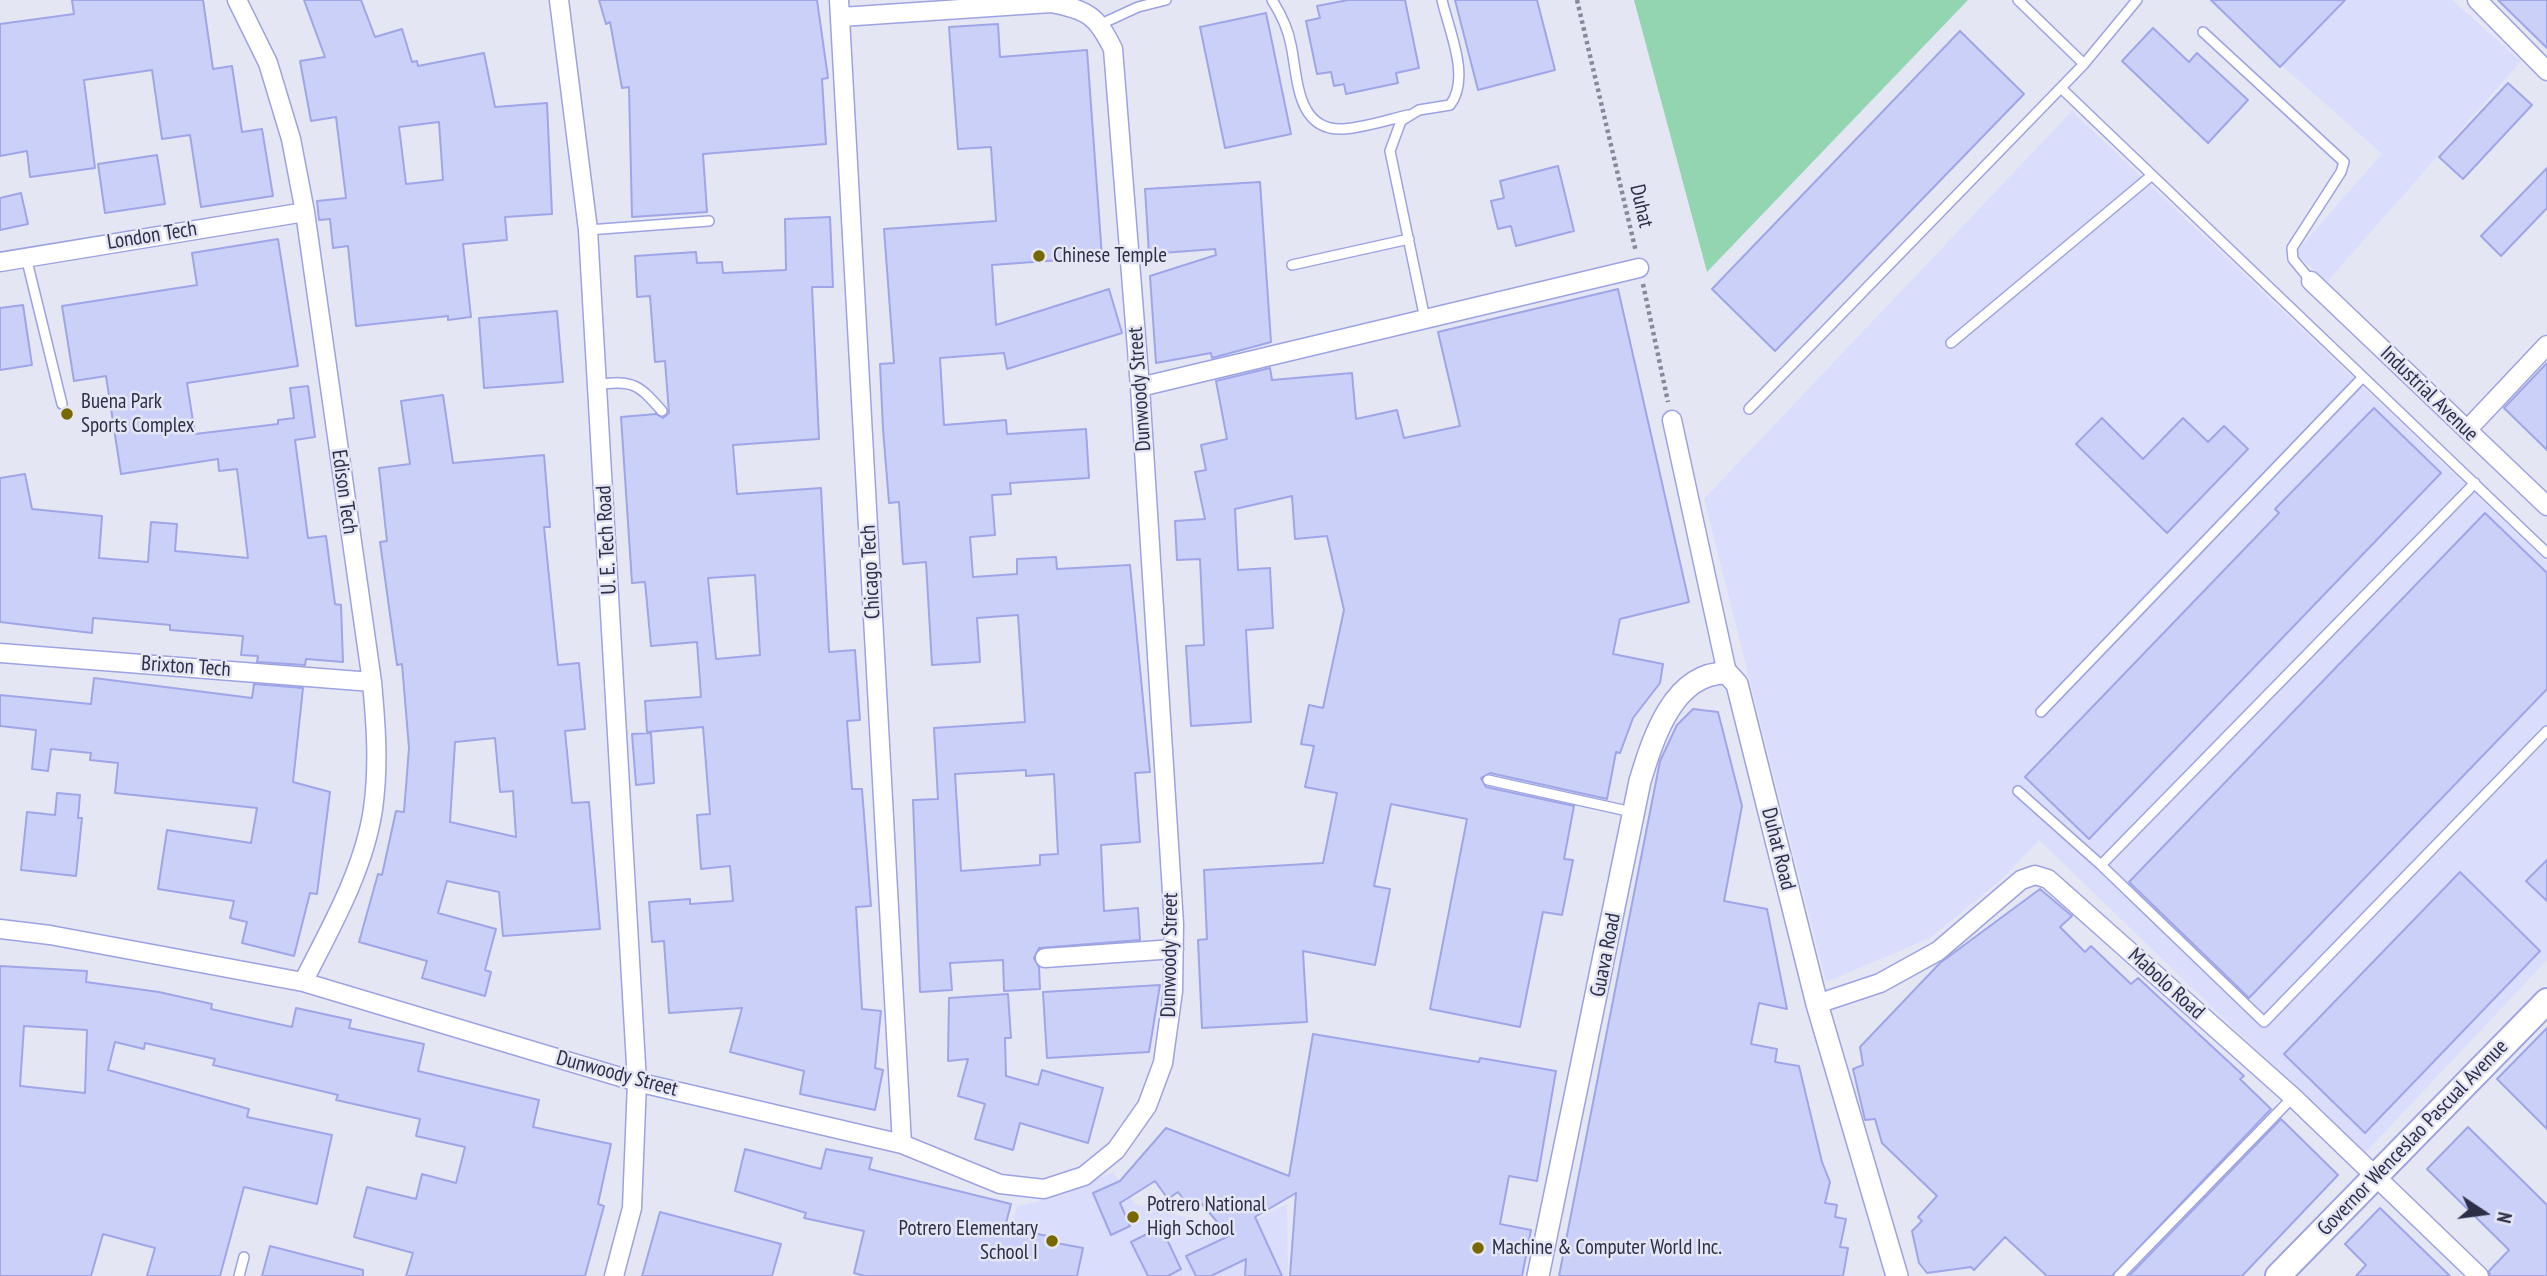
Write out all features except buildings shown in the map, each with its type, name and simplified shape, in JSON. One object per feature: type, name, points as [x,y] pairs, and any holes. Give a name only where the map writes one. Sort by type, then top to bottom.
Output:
[{"type":"main road","name":"Governor Wenceslao Pascual Avenue","points":[[2278,1276],[2547,1001]]},
{"type":"street","name":"Edison Tech","points":[[237,0],[268,63],[291,139],[305,212],[372,682],[378,748],[373,811],[356,868],[332,925],[303,982]]},
{"type":"street","name":"U. E. Tech Road","points":[[559,0],[588,230],[637,1082],[632,1208],[614,1276]]},
{"type":"street","points":[[2477,0],[2547,71]]},
{"type":"street","points":[[840,9],[1051,3],[1081,9],[1101,24]]},
{"type":"street","name":"Chicago Tech","points":[[840,9],[902,1144]]},
{"type":"street","name":"Dunwoody Street","points":[[0,929],[50,935],[303,982],[637,1082],[902,1144],[1000,1184],[1044,1189],[1084,1177],[1116,1150],[1147,1106],[1163,1063],[1173,991],[1174,949],[1140,387],[1114,49],[1101,24]]},
{"type":"street","name":"London Tech","points":[[0,262],[305,212]]},
{"type":"street","points":[[1140,387],[1639,268]]},
{"type":"street","name":"Industrial Avenue","points":[[2311,281],[2547,506]]},
{"type":"street","points":[[2467,430],[2547,345]]},
{"type":"street","name":"Duhat Road","points":[[1672,420],[1727,673],[1737,684],[1817,1004],[1897,1276]]},
{"type":"street","name":"Brixton Tech","points":[[0,653],[372,682]]},
{"type":"street","name":"Guava Road","points":[[1538,1276],[1648,755],[1664,715],[1686,689],[1709,672],[1727,673]]},
{"type":"street","name":"Mabolo Road","points":[[1817,1004],[1880,983],[1938,951],[2021,880],[2035,875],[2048,880],[2293,1097],[2373,1178],[2479,1276]]},
{"type":"street","points":[[1045,958],[1174,949]]},
{"type":"lane","points":[[1101,24],[1138,7],[1166,0]]},
{"type":"lane","points":[[1272,0],[1282,16],[1290,41],[1303,108],[1318,124],[1342,129],[1450,105],[1461,82],[1442,0]]},
{"type":"lane","points":[[2018,0],[2084,64]]},
{"type":"lane","points":[[1749,409],[2084,64],[2137,0]]},
{"type":"lane","points":[[2203,32],[2344,162],[2341,172],[2291,248],[2293,259],[2311,281]]},
{"type":"lane","points":[[2061,88],[2547,553]]},
{"type":"lane","points":[[1409,115],[1396,130],[1390,151],[1425,319]]},
{"type":"lane","points":[[1951,343],[2151,176]]},
{"type":"lane","points":[[588,230],[709,221]]},
{"type":"lane","points":[[1292,265],[1409,239]]},
{"type":"lane","points":[[26,257],[62,404]]},
{"type":"lane","points":[[2041,712],[2363,377]]},
{"type":"lane","points":[[597,385],[633,384],[643,390],[662,411]]},
{"type":"lane","points":[[2101,865],[2475,483]]},
{"type":"lane","points":[[2018,791],[2101,865],[2264,1022],[2547,731]]},
{"type":"lane","points":[[1488,780],[1634,812]]},
{"type":"lane","points":[[2119,1276],[2293,1097]]},
{"type":"lane","points":[[239,1276],[244,1257]]},
{"type":"path","name":"Duhat","points":[[1577,0],[1672,420]]},
{"type":"shaded area","points":[[2208,0],[2452,0],[2521,61],[2327,282],[2295,253],[2382,154]]},
{"type":"shaded area","points":[[2072,111],[2547,562],[2547,960],[2364,1154],[2039,840],[2001,880],[1930,938],[1826,982],[1704,499]]},
{"type":"shaded area","name":"Potrero National High School","points":[[1113,1172],[1135,1204],[1234,1230],[1287,1204],[1288,1276],[999,1276],[1017,1206],[1049,1199]]},
{"type":"green space","points":[[1634,0],[1968,0],[1707,272]]},
{"type":"place","name":"Chinese Temple","points":[[1039,256]]},
{"type":"place","name":"Buena Park Sports Complex","points":[[67,414]]},
{"type":"place","name":"Potrero National High School","points":[[1133,1217]]},
{"type":"place","name":"Potrero Elementary School I","points":[[1052,1241]]},
{"type":"place","name":"Machine & Computer World Inc.","points":[[1478,1248]]}]
